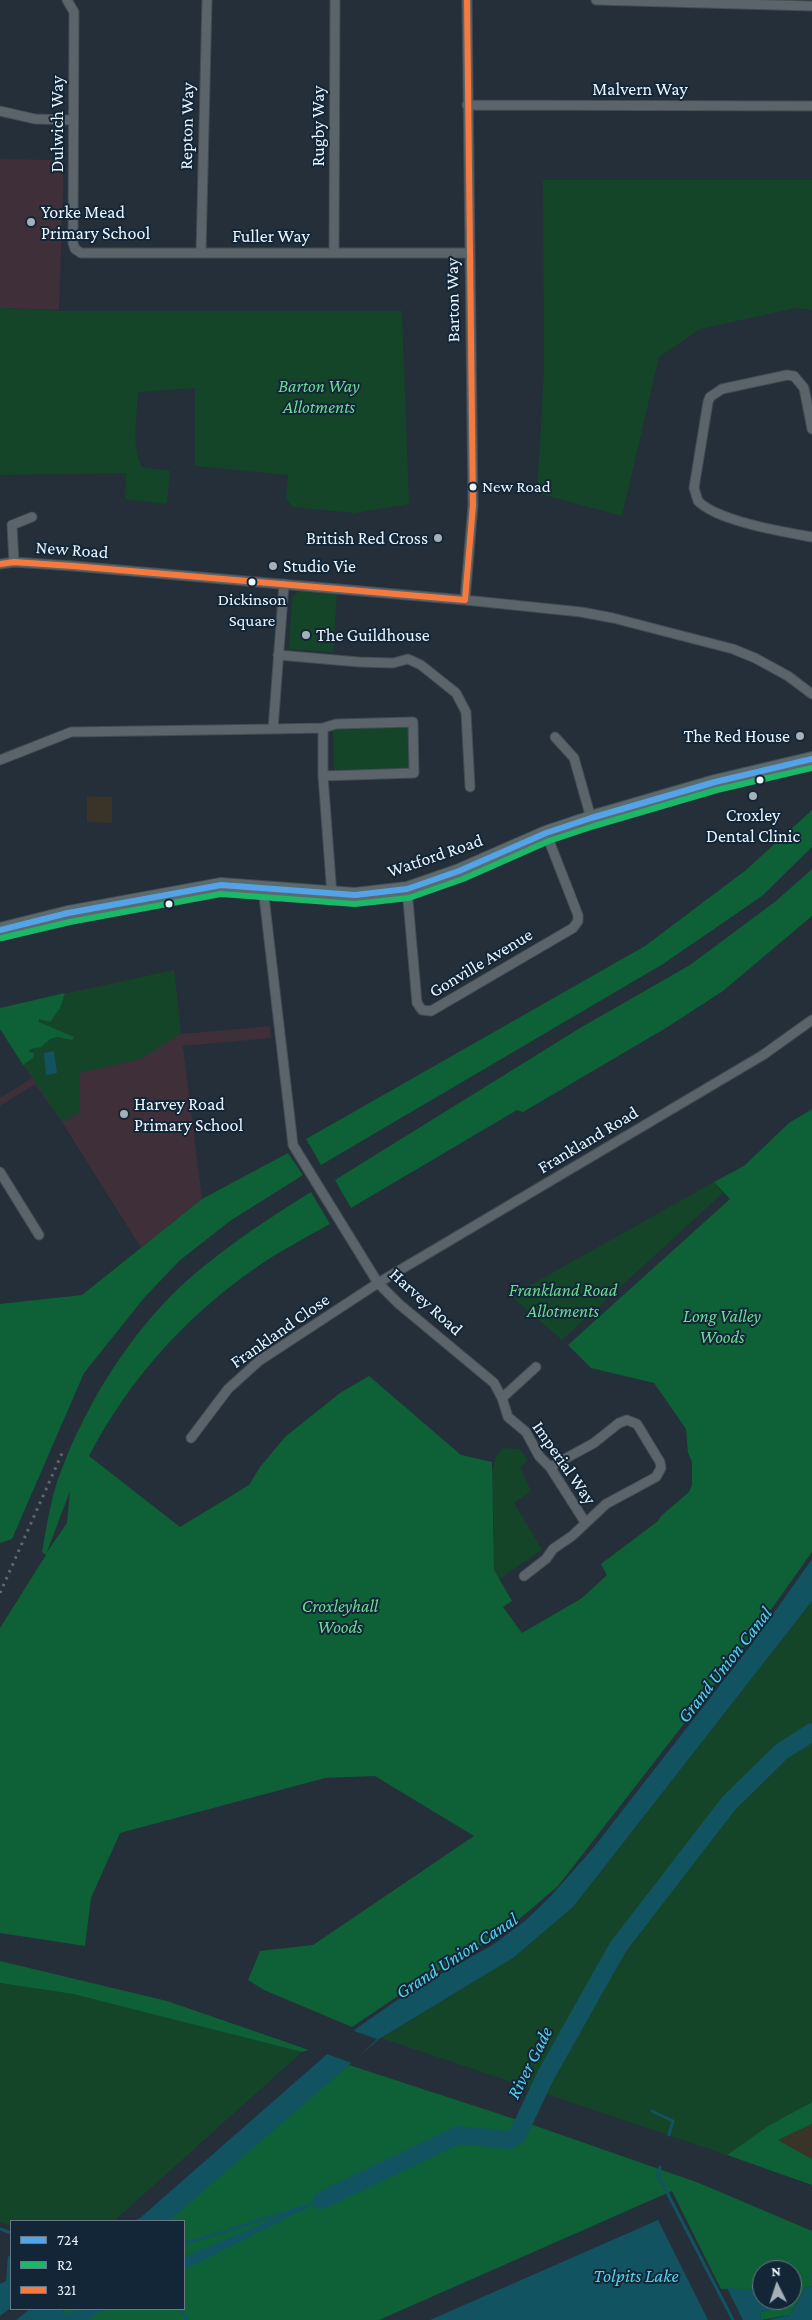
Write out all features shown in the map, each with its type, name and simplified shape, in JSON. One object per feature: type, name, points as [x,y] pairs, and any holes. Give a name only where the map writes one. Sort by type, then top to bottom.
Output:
[{"type":"main road","name":"Watford Road","points":[[0,930],[68,913],[206,887],[230,885],[332,895],[355,895],[407,889],[459,871],[546,833],[591,818],[715,782],[812,758]]},
{"type":"street","name":"Dulwich Way","points":[[67,0],[74,12],[72,244],[74,249]]},
{"type":"street","name":"Repton Way","points":[[200,252],[207,0]]},
{"type":"street","name":"Rugby Way","points":[[334,253],[335,0]]},
{"type":"street","name":"Barton Way","points":[[465,600],[474,504],[469,253],[467,0]]},
{"type":"street","points":[[596,0],[812,6]]},
{"type":"street","name":"Malvern Way","points":[[467,105],[812,106]]},
{"type":"street","points":[[0,111],[35,119],[73,120]]},
{"type":"street","name":"Fuller Way","points":[[74,249],[81,253],[469,253]]},
{"type":"street","points":[[812,428],[804,388],[794,376],[787,375],[716,392],[708,402],[694,488],[698,501],[708,508],[759,528],[812,537]]},
{"type":"street","points":[[14,562],[12,525],[32,517]]},
{"type":"street","name":"New Road","points":[[0,564],[14,562],[284,584],[581,612],[709,642],[755,658],[788,676],[812,694]]},
{"type":"street","points":[[273,729],[284,584]]},
{"type":"street","points":[[278,655],[359,662],[393,663],[408,659],[421,665],[456,693],[466,712],[470,787]]},
{"type":"street","points":[[0,760],[70,732],[324,728],[336,724],[413,722],[414,773],[323,776]]},
{"type":"street","points":[[324,728],[323,776],[332,895]]},
{"type":"street","points":[[555,737],[574,758],[591,818]]},
{"type":"street","name":"Gonville Avenue","points":[[407,889],[418,1004],[422,1010],[431,1012],[573,928],[578,921],[578,915],[546,833]]},
{"type":"street","name":"Harvey Road","points":[[263,888],[293,1145],[378,1283],[399,1304],[494,1383],[502,1398]]},
{"type":"street","name":"Frankland Road","points":[[378,1283],[763,1055],[812,1020]]},
{"type":"street","points":[[0,1172],[39,1235]]},
{"type":"street","name":"Frankland Close","points":[[191,1438],[228,1389],[259,1361],[378,1283]]},
{"type":"street","points":[[502,1398],[536,1367]]},
{"type":"street","name":"Imperial Way","points":[[502,1398],[508,1417],[526,1432],[539,1456],[550,1467],[585,1522]]},
{"type":"street","points":[[524,1576],[546,1559],[553,1549],[572,1536],[606,1504],[656,1477],[660,1472],[660,1462],[637,1424],[630,1420],[619,1423],[594,1442],[550,1467]]},
{"type":"shaded area","name":"Yorke Mead Primary School","points":[[0,159],[64,160],[59,310],[0,308]]},
{"type":"shaded area","points":[[87,796],[112,797],[112,823],[87,822]]},
{"type":"shaded area","name":"Harvey Road Primary School","points":[[174,970],[181,1034],[270,1026],[271,1038],[183,1046],[202,1199],[141,1248],[62,1122],[35,1084],[0,1106],[0,1098],[32,1078],[0,1029],[0,1008]]},
{"type":"shaded area","points":[[812,2124],[812,2159],[778,2140]]},
{"type":"green space","points":[[543,180],[812,180],[812,310],[796,308],[700,329],[659,357],[622,516],[537,493],[544,371]]},
{"type":"green space","name":"Barton Way Allotments","points":[[0,308],[65,311],[402,311],[409,504],[354,513],[292,507],[286,498],[288,475],[195,466],[195,388],[138,392],[136,441],[139,459],[142,467],[170,471],[167,504],[125,499],[126,473],[0,475]]},
{"type":"green space","points":[[300,590],[337,592],[333,652],[289,649],[292,597]]},
{"type":"green space","points":[[408,726],[409,768],[334,770],[333,728]]},
{"type":"green space","points":[[812,810],[812,847],[762,896],[663,964],[321,1165],[306,1139],[645,946],[746,870]]},
{"type":"green space","points":[[812,869],[812,916],[723,991],[666,1028],[523,1112],[517,1110],[351,1208],[335,1180],[580,1028],[690,965],[776,901]]},
{"type":"green space","points":[[174,970],[181,1034],[140,1059],[79,1073],[80,1112],[62,1122],[0,1029],[0,1008]]},
{"type":"green space","points":[[65,993],[60,1008],[50,1022],[39,1019],[39,1022],[74,1037],[72,1040],[58,1037],[50,1039],[41,1047],[30,1049],[29,1052],[34,1053],[33,1058],[23,1065],[0,1029],[0,1008]]},
{"type":"green space","name":"Croxleyhall Woods","points":[[812,1109],[812,1552],[753,1635],[558,1886],[503,1933],[417,1983],[352,2027],[264,1990],[248,1980],[260,1951],[313,1945],[474,1836],[375,1776],[325,1778],[120,1833],[91,1898],[85,1946],[0,1933],[0,1628],[46,1555],[42,1552],[55,1490],[72,1444],[85,1418],[114,1366],[131,1342],[170,1297],[205,1265],[234,1243],[311,1192],[330,1224],[254,1269],[182,1329],[140,1377],[104,1428],[89,1456],[180,1527],[249,1485],[260,1467],[285,1437],[340,1393],[369,1376],[461,1455],[492,1462],[494,1570],[512,1601],[503,1607],[522,1633],[582,1598],[607,1575],[601,1564],[658,1521],[661,1516],[689,1492],[692,1485],[692,1462],[688,1453],[686,1429],[654,1383],[591,1368],[568,1345],[730,1199],[714,1182],[744,1166],[789,1123]],"holes":[[[70,1491],[67,1523],[47,1552]]]},
{"type":"green space","points":[[288,1153],[303,1175],[230,1221],[179,1261],[144,1298],[84,1373],[12,1539],[0,1543],[0,1304],[82,1295],[202,1199]]},
{"type":"green space","name":"Frankland Road Allotments","points":[[714,1182],[723,1193],[562,1340],[511,1296]]},
{"type":"green space","points":[[503,1448],[520,1449],[528,1461],[520,1467],[531,1491],[514,1503],[542,1550],[499,1579],[494,1570],[492,1548],[494,1533],[492,1473],[496,1456]]},
{"type":"green space","points":[[812,1601],[812,2102],[768,2126],[727,2155],[381,2038],[513,1958],[573,1907]]},
{"type":"green space","points":[[0,1961],[167,2001],[309,2050],[302,2052],[73,1994],[0,1983]]},
{"type":"green space","points":[[0,1983],[73,1994],[302,2052],[115,2220],[10,2220],[10,2226],[0,2222]]},
{"type":"green space","points":[[349,2065],[533,2125],[699,2183],[812,2231],[812,2286],[805,2288],[802,2293],[802,2260],[752,2260],[752,2290],[721,2289],[672,2191],[379,2320],[55,2320],[64,2310],[185,2310],[185,2220],[160,2220]]},
{"type":"green space","points":[[812,2102],[812,2124],[778,2140],[812,2159],[812,2185],[727,2155],[768,2126]]},
{"type":"green space","points":[[793,2310],[790,2315],[761,2320],[760,2312]]},
{"type":"water","points":[[54,1051],[57,1073],[46,1075],[44,1053]]},
{"type":"water","points":[[812,1559],[812,1601],[573,1907],[513,1958],[379,2039],[170,2220],[136,2220],[357,2028],[406,1994],[494,1944],[525,1921],[551,1896],[594,1847],[752,1644]]},
{"type":"water","points":[[342,2190],[185,2269],[185,2257]]},
{"type":"water","name":"Tolpits Lake","points":[[658,2220],[708,2320],[430,2320]]},
{"type":"water","points":[[8,2256],[10,2257],[10,2309],[0,2316],[0,2284],[6,2281]]},
{"type":"water","points":[[812,2286],[812,2320],[768,2320],[790,2315],[793,2310],[802,2310],[802,2293],[805,2288]]},
{"type":"water","points":[[727,2288],[752,2289],[752,2310],[769,2310],[760,2312],[761,2320],[743,2320]]},
{"type":"water","points":[[29,2310],[63,2310],[66,2315],[76,2310],[103,2310],[87,2320],[16,2320]]},
{"type":"pier","points":[[351,2030],[377,2039],[352,2063],[324,2053]]},
{"type":"waterway","name":"River Gade","points":[[322,2200],[458,2135],[509,2140],[517,2136],[546,2075],[618,1947],[729,1803],[781,1752],[812,1732]]},
{"type":"waterway","points":[[652,2111],[673,2121],[669,2135]]},
{"type":"waterway","points":[[660,2167],[658,2175],[733,2320]]},
{"type":"waterway","points":[[185,2244],[306,2206]]},
{"type":"waterway","points":[[0,2229],[10,2233]]},
{"type":"waterway","points":[[181,2310],[187,2320]]},
{"type":"railway","points":[[0,1593],[63,1451]]},
{"type":"transit line","name":"321","points":[[0,564],[14,562],[73,566],[465,600],[473,505],[467,0]]},
{"type":"transit line","name":"724","points":[[0,930],[68,913],[221,885],[355,895],[407,889],[459,871],[546,833],[591,818],[715,782],[812,759]]},
{"type":"transit line","name":"R2","points":[[2,938],[70,922],[221,894],[355,904],[409,898],[463,879],[549,841],[594,826],[717,790],[812,768]]},
{"type":"place","name":"Yorke Mead Primary School","points":[[31,222]]},
{"type":"place","name":"New Road","points":[[473,487]]},
{"type":"place","name":"British Red Cross","points":[[438,538]]},
{"type":"place","name":"Studio Vie","points":[[273,566]]},
{"type":"place","name":"Dickinson Square","points":[[252,582]]},
{"type":"place","name":"The Guildhouse","points":[[306,635]]},
{"type":"place","name":"The Red House","points":[[800,736]]},
{"type":"place","name":"Croxley Dental Clinic","points":[[753,796]]},
{"type":"place","name":"Harvey Road Primary School","points":[[124,1114]]},
{"type":"park label","name":"Long Valley Woods","points":[[722,1326]]},
{"type":"water label","name":"Grand Union Canal","points":[[725,1665]]},
{"type":"water label","name":"Grand Union Canal","points":[[457,1956]]}]
